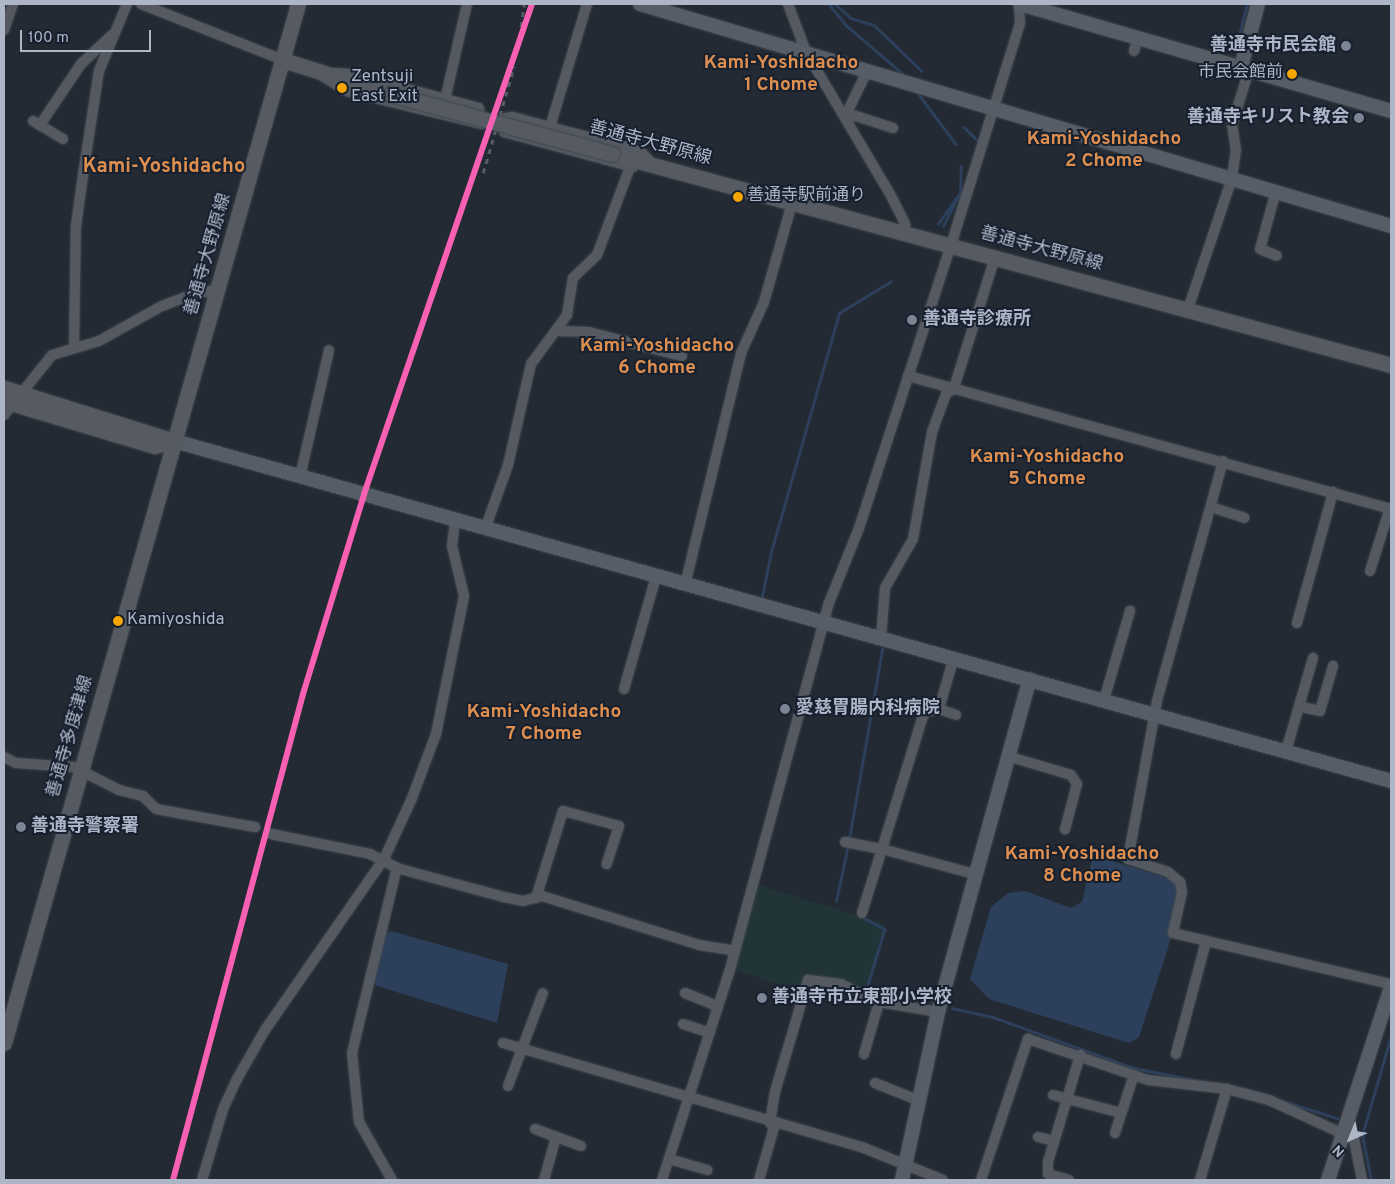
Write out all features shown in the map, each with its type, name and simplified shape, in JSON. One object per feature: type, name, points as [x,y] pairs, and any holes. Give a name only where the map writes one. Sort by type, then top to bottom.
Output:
[{"type":"main road","points":[[283,60],[298,4]]},
{"type":"main road","name":"善通寺大野原線","points":[[174,441],[216,303],[283,60],[315,72],[390,94],[1188,308],[1391,365]]},
{"type":"main road","points":[[4,388],[11,403],[174,441]]},
{"type":"main road","name":"善通寺多度津線","points":[[4,1043],[174,441]]},
{"type":"street","points":[[4,30],[13,4]]},
{"type":"street","points":[[74,346],[75,245],[83,175],[99,71],[127,4]]},
{"type":"street","points":[[141,4],[283,60]]},
{"type":"street","points":[[445,100],[467,4]]},
{"type":"street","points":[[550,127],[587,4]]},
{"type":"street","points":[[640,4],[806,52],[992,110],[1107,139],[1391,226]]},
{"type":"street","points":[[788,4],[806,52],[903,218],[905,232]]},
{"type":"street","points":[[662,1180],[735,951],[824,621],[951,244],[1020,23],[1019,4],[1391,111]]},
{"type":"street","points":[[1188,308],[1232,178],[1236,150],[1232,125],[1258,4]]},
{"type":"street","points":[[62,139],[37,123],[81,64],[115,32]]},
{"type":"street","points":[[845,117],[867,71]]},
{"type":"street","points":[[315,72],[352,74],[479,108],[481,124],[347,91],[315,72]]},
{"type":"street","points":[[845,117],[856,116],[893,128]]},
{"type":"street","points":[[512,117],[639,150],[654,164],[630,167],[504,132],[506,118],[512,117]]},
{"type":"street","points":[[485,530],[508,464],[531,364],[547,339],[558,331],[567,315],[574,278],[597,255],[630,167]]},
{"type":"street","points":[[1276,191],[1260,249],[1277,256]]},
{"type":"street","points":[[685,585],[741,353],[764,302],[792,203]]},
{"type":"street","points":[[882,638],[885,588],[913,539],[932,432],[946,394],[954,388],[995,257]]},
{"type":"street","points":[[11,403],[43,362],[74,346],[99,341],[162,306],[196,293],[209,291],[216,303]]},
{"type":"street","points":[[558,331],[589,332],[682,356]]},
{"type":"street","points":[[300,477],[329,350]]},
{"type":"street","points":[[908,376],[1390,508],[1370,572]]},
{"type":"street","points":[[174,441],[485,530],[1030,678],[1391,781]]},
{"type":"street","points":[[1223,461],[1155,714],[1128,859],[1168,872],[1180,882],[1182,892],[1174,933],[1310,962],[1391,986],[1328,1180]]},
{"type":"street","points":[[1297,623],[1333,492]]},
{"type":"street","points":[[1211,507],[1244,518]]},
{"type":"street","points":[[202,1180],[237,1079],[266,1030],[384,859],[437,729],[464,596],[452,546],[456,521]]},
{"type":"street","points":[[624,689],[656,577]]},
{"type":"street","points":[[1104,700],[1130,611]]},
{"type":"street","points":[[939,709],[954,658]]},
{"type":"street","points":[[1289,752],[1313,658]]},
{"type":"street","points":[[1289,752],[1307,705],[1320,711],[1333,666]]},
{"type":"street","points":[[902,1180],[938,1012],[974,874],[1030,678]]},
{"type":"street","points":[[862,913],[925,712],[939,709],[956,715]]},
{"type":"street","points":[[1007,756],[1071,775],[1078,784],[1065,829]]},
{"type":"street","points":[[4,758],[16,763],[81,770],[119,790],[144,796],[156,808],[255,827]]},
{"type":"street","points":[[536,898],[563,811],[619,826],[607,864]]},
{"type":"street","points":[[271,834],[384,859],[397,867],[504,897],[523,901],[536,898],[652,927],[699,945],[735,951]]},
{"type":"street","points":[[848,842],[882,849],[974,874]]},
{"type":"street","points":[[392,1180],[360,1122],[352,1053],[397,867]]},
{"type":"street","points":[[1176,1054],[1206,941]]},
{"type":"street","points":[[758,1180],[772,1124],[775,1092],[808,980],[841,984],[879,1002],[938,1012]]},
{"type":"street","points":[[508,1086],[543,993]]},
{"type":"street","points":[[685,994],[718,1006]]},
{"type":"street","points":[[864,1054],[879,1002]]},
{"type":"street","points":[[683,1024],[710,1033]]},
{"type":"street","points":[[981,1180],[1028,1039],[1080,1055],[1134,1075],[1227,1088],[1269,1100],[1343,1133],[1354,1140],[1362,1180]]},
{"type":"street","points":[[503,1043],[907,1163],[943,1180]]},
{"type":"street","points":[[1069,1180],[1048,1174],[1054,1142],[1080,1055]]},
{"type":"street","points":[[1114,1133],[1134,1075]]},
{"type":"street","points":[[875,1083],[920,1101]]},
{"type":"street","points":[[1200,1180],[1227,1088]]},
{"type":"street","points":[[1053,1095],[1121,1113]]},
{"type":"street","points":[[535,1129],[580,1146]]},
{"type":"street","points":[[544,1180],[556,1137]]},
{"type":"street","points":[[1038,1137],[1054,1142]]},
{"type":"street","points":[[669,1159],[708,1170]]},
{"type":"green space","points":[[759,885],[885,924],[866,994],[806,976],[802,992],[733,969]]},
{"type":"water","points":[[1093,855],[1170,879],[1181,892],[1168,948],[1139,1037],[1129,1043],[989,999],[970,979],[991,907],[1008,893],[1025,891],[1071,908],[1082,902]]},
{"type":"water","points":[[391,931],[508,964],[497,1023],[377,986],[372,981],[385,934]]},
{"type":"waterway","points":[[829,4],[847,26],[902,73]]},
{"type":"waterway","points":[[835,4],[851,18],[874,25],[922,71]]},
{"type":"waterway","points":[[1236,47],[1247,4]]},
{"type":"waterway","points":[[917,92],[956,144]]},
{"type":"waterway","points":[[964,127],[977,140]]},
{"type":"waterway","points":[[938,224],[960,193],[961,167]]},
{"type":"waterway","points":[[943,226],[959,195]]},
{"type":"waterway","points":[[761,601],[771,552],[839,313],[890,282]]},
{"type":"waterway","points":[[849,839],[882,649]]},
{"type":"waterway","points":[[836,901],[848,845]]},
{"type":"waterway","points":[[864,918],[885,929],[866,992]]},
{"type":"waterway","points":[[952,1008],[993,1017],[1134,1068],[1206,1082]]},
{"type":"waterway","points":[[1371,1180],[1362,1135],[1391,1036]]},
{"type":"waterway","points":[[1246,1089],[1337,1118]]},
{"type":"railway","points":[[521,27],[524,4]]},
{"type":"railway","points":[[483,173],[514,66]]},
{"type":"transit line","points":[[173,1180],[303,694],[364,494],[532,4]]},
{"type":"place","name":"善通寺市民会館","points":[[1346,46]]},
{"type":"place","name":"市民会館前","points":[[1292,74]]},
{"type":"place","name":"Zentsuji East Exit","points":[[342,88]]},
{"type":"place","name":"善通寺キリスト教会","points":[[1359,118]]},
{"type":"place","name":"善通寺駅前通り","points":[[738,197]]},
{"type":"place","name":"善通寺診療所","points":[[912,320]]},
{"type":"place","name":"Kamiyoshida","points":[[118,621]]},
{"type":"place","name":"愛慈胃腸内科病院","points":[[785,709]]},
{"type":"place","name":"善通寺警察署","points":[[21,827]]},
{"type":"place","name":"善通寺市立東部小学校","points":[[762,998]]},
{"type":"district","name":"Kami-Yoshidacho 1 Chome","points":[[781,75]]},
{"type":"district","name":"Kami-Yoshidacho 2 Chome","points":[[1104,151]]},
{"type":"district","name":"Kami-Yoshidacho","points":[[164,167]]},
{"type":"district","name":"Kami-Yoshidacho 6 Chome","points":[[657,358]]},
{"type":"district","name":"Kami-Yoshidacho 5 Chome","points":[[1047,469]]},
{"type":"district","name":"Kami-Yoshidacho 7 Chome","points":[[544,724]]},
{"type":"district","name":"Kami-Yoshidacho 8 Chome","points":[[1082,866]]}]
